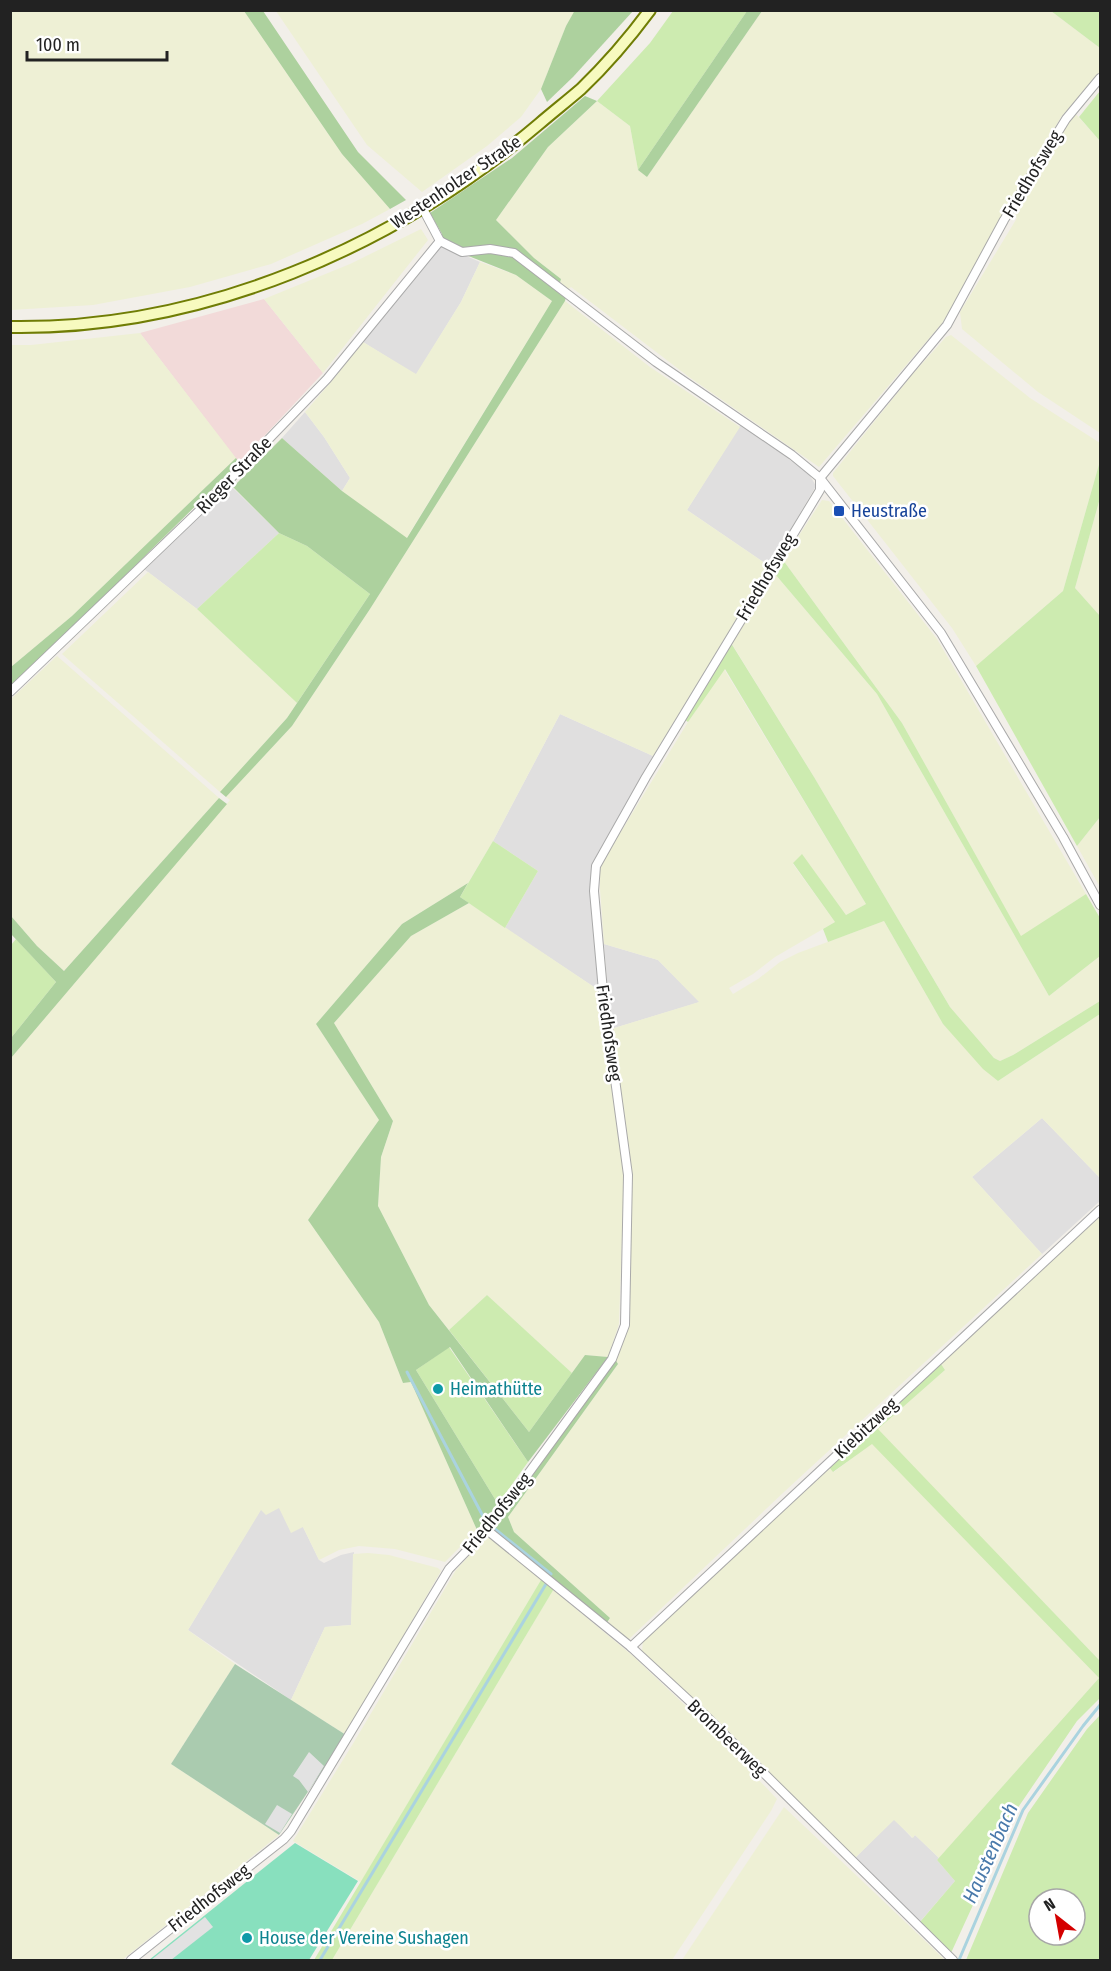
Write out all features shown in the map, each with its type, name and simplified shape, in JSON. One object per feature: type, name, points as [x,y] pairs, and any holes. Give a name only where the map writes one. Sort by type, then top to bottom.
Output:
[{"type":"main road","name":"Westenholzer Straße","points":[[10,327],[51,328],[147,315],[241,291],[291,274],[340,253],[423,209],[506,152],[581,88],[650,10]]},
{"type":"street","name":"Friedhofsweg","points":[[131,1960],[284,1839],[291,1831],[449,1569],[487,1530],[612,1359],[625,1325],[628,1175],[603,991],[594,891],[596,866],[664,746],[820,490],[820,478],[947,325],[1004,220],[1066,119],[1101,78]]},
{"type":"street","points":[[423,209],[440,241],[462,252],[490,249],[514,253],[656,362],[792,455],[820,478],[941,633],[1101,905]]},
{"type":"street","name":"Rieger Straße","points":[[10,692],[202,508],[327,379],[440,241]]},
{"type":"street","name":"Kiebitzweg","points":[[631,1647],[1101,1210]]},
{"type":"street","name":"Brombeerweg","points":[[487,1530],[631,1647],[709,1719],[950,1958]]},
{"type":"shaded area","points":[[441,245],[480,262],[461,302],[416,375],[363,342]]},
{"type":"shaded area","points":[[264,299],[323,373],[239,463],[140,333]]},
{"type":"shaded area","points":[[305,412],[350,478],[342,491],[282,438]]},
{"type":"shaded area","points":[[741,424],[809,474],[816,486],[769,566],[687,510]]},
{"type":"shaded area","points":[[230,485],[279,533],[197,609],[144,569]]},
{"type":"shaded area","points":[[560,714],[653,756],[591,866],[600,991],[505,928],[538,871],[493,841]]},
{"type":"shaded area","points":[[604,944],[658,960],[700,1002],[611,1029]]},
{"type":"shaded area","points":[[1042,1118],[1100,1178],[1100,1201],[1042,1254],[972,1177]]},
{"type":"shaded area","points":[[279,1507],[303,1527],[319,1560],[324,1563],[354,1552],[351,1625],[325,1627],[291,1700],[188,1630],[261,1509]]},
{"type":"shaded area","points":[[309,1752],[324,1766],[308,1792],[293,1776]]},
{"type":"shaded area","points":[[277,1805],[292,1814],[280,1833],[265,1824]]},
{"type":"shaded area","points":[[894,1819],[912,1838],[915,1835],[939,1858],[937,1860],[955,1881],[918,1924],[854,1859]]},
{"type":"shaded area","points":[[205,1917],[213,1927],[171,1960],[151,1960]]},
{"type":"green space","points":[[575,10],[633,11],[547,102],[541,89],[566,26]]},
{"type":"green space","points":[[11,11],[244,11],[342,154],[390,209],[362,224],[271,264],[190,287],[93,305],[11,310]]},
{"type":"green space","points":[[244,11],[263,11],[358,152],[406,200],[390,209],[342,154]]},
{"type":"green space","points":[[276,11],[575,11],[566,26],[541,89],[521,117],[487,146],[422,192],[367,145]]},
{"type":"green space","points":[[673,11],[747,11],[638,170],[630,126],[597,101],[650,43]]},
{"type":"green space","points":[[747,11],[762,11],[647,177],[638,170]]},
{"type":"green space","points":[[762,11],[1051,11],[1100,48],[1100,72],[1061,117],[943,322],[819,467],[689,377],[571,287],[567,290],[560,285],[561,279],[534,258],[496,220],[548,147],[597,101],[630,126],[638,170],[647,177]]},
{"type":"green space","points":[[1051,11],[1100,11],[1100,48]]},
{"type":"green space","points":[[1100,91],[1100,141],[1079,117]]},
{"type":"green space","points":[[585,96],[597,101],[548,147],[496,220],[534,258],[561,279],[558,290],[566,297],[565,301],[370,609],[292,726],[226,797],[220,792],[287,718],[370,594],[307,546],[279,533],[233,487],[282,438],[342,491],[407,538],[552,301],[516,275],[441,245],[442,234],[430,213],[512,158]]},
{"type":"green space","points":[[1074,112],[1100,141],[1100,433],[1038,392],[962,329],[960,312],[1017,218],[1012,214]]},
{"type":"green space","points":[[421,229],[428,240],[323,373],[264,299],[350,264]]},
{"type":"green space","points":[[480,262],[516,275],[552,301],[406,539],[342,491],[350,478],[305,412],[363,342],[416,374],[461,302]]},
{"type":"green space","points":[[565,301],[650,367],[740,427],[687,510],[769,566],[653,756],[560,714],[493,841],[468,883],[402,924],[316,1024],[379,1120],[308,1220],[379,1322],[403,1383],[411,1382],[477,1530],[445,1562],[395,1549],[359,1546],[339,1550],[319,1560],[303,1527],[291,1533],[279,1508],[266,1515],[261,1510],[188,1630],[235,1664],[171,1764],[279,1835],[122,1960],[11,1960],[11,1058],[230,800],[226,797],[292,726],[370,609]]},
{"type":"green space","points":[[140,333],[236,458],[72,616],[11,667],[11,345],[31,345]]},
{"type":"green space","points":[[951,335],[1030,398],[1100,443],[1100,461],[1063,591],[976,666],[952,628],[833,476],[833,473],[911,376],[946,337]]},
{"type":"green space","points":[[236,458],[239,463],[11,685],[11,667],[72,616]]},
{"type":"green space","points":[[1100,461],[1100,498],[1075,588],[1100,616],[1100,817],[1077,846],[976,666],[1063,591]]},
{"type":"green space","points":[[1100,498],[1100,616],[1075,588]]},
{"type":"green space","points":[[822,500],[829,501],[937,639],[1086,894],[1021,937],[902,723],[783,560]]},
{"type":"green space","points":[[279,533],[307,546],[370,594],[297,703],[197,609]]},
{"type":"green space","points":[[783,560],[902,723],[1021,936],[1086,894],[1100,918],[1100,956],[1049,996],[877,694],[775,574]]},
{"type":"green space","points":[[148,572],[197,609],[297,703],[287,718],[220,792],[62,654]]},
{"type":"green space","points":[[775,574],[877,694],[1049,996],[1100,956],[1100,1001],[1013,1055],[1000,1061],[994,1058],[950,1007],[814,777],[732,644]]},
{"type":"green space","points":[[731,643],[814,777],[950,1007],[994,1058],[1000,1061],[1013,1055],[1100,1001],[1100,1014],[998,1081],[983,1069],[943,1024],[884,921],[828,942],[823,929],[835,922],[793,863],[802,854],[846,915],[866,904],[725,669],[688,722],[684,719]]},
{"type":"green space","points":[[57,656],[219,798],[64,971],[37,946],[11,916],[11,699]]},
{"type":"green space","points":[[724,669],[866,904],[846,915],[802,855],[793,864],[835,922],[775,957],[753,974],[729,988],[733,994],[780,962],[798,953],[884,921],[943,1024],[998,1081],[1100,1014],[1100,1178],[1042,1118],[972,1177],[1042,1254],[784,1492],[629,1639],[608,1622],[610,1618],[514,1532],[508,1517],[618,1364],[615,1359],[627,1325],[631,1175],[611,1029],[699,1002],[658,960],[604,944],[600,866],[688,722]]},
{"type":"green space","points":[[219,798],[227,804],[11,1058],[11,1038],[56,982],[11,934],[11,916],[37,946],[64,971]]},
{"type":"green space","points":[[1100,817],[1100,887],[1077,846]]},
{"type":"green space","points":[[493,841],[538,871],[505,928],[460,897]]},
{"type":"green space","points":[[468,883],[460,897],[469,903],[411,936],[334,1023],[393,1121],[381,1157],[378,1206],[429,1305],[529,1432],[585,1355],[608,1357],[528,1462],[450,1347],[416,1370],[498,1504],[477,1530],[411,1382],[403,1383],[379,1322],[308,1220],[379,1120],[316,1024],[402,924]]},
{"type":"green space","points":[[469,903],[600,991],[624,1176],[619,1324],[608,1357],[585,1355],[572,1373],[487,1295],[449,1330],[429,1305],[378,1206],[381,1157],[393,1121],[334,1023],[411,936]]},
{"type":"green space","points":[[16,939],[56,982],[11,1038],[11,945]]},
{"type":"green space","points":[[1100,1216],[1100,1661],[877,1429],[945,1370],[941,1364]]},
{"type":"green space","points":[[487,1295],[572,1373],[529,1432],[449,1330]]},
{"type":"green space","points":[[449,1347],[528,1462],[498,1504],[416,1370]]},
{"type":"green space","points":[[615,1359],[618,1364],[508,1517],[514,1532],[610,1618],[606,1624],[490,1530]]},
{"type":"green space","points":[[941,1364],[945,1370],[878,1429],[1100,1661],[1100,1698],[1077,1721],[1017,1809],[951,1953],[920,1922],[955,1881],[937,1860],[1099,1678],[872,1444],[833,1472],[829,1467]]},
{"type":"green space","points":[[872,1443],[1099,1678],[939,1858],[915,1835],[913,1838],[894,1820],[855,1858],[642,1651],[643,1641],[830,1468],[834,1472]]},
{"type":"green space","points":[[488,1535],[541,1580],[361,1882],[293,1841],[456,1570]]},
{"type":"green space","points":[[353,1554],[389,1555],[438,1568],[441,1571],[346,1735],[291,1700],[325,1627],[351,1625]]},
{"type":"green space","points":[[541,1580],[555,1587],[332,1960],[314,1960]]},
{"type":"green space","points":[[553,1590],[633,1656],[709,1728],[777,1799],[771,1811],[672,1960],[332,1960]]},
{"type":"green space","points":[[235,1664],[346,1735],[279,1835],[171,1764]]},
{"type":"green space","points":[[1100,1715],[1100,1960],[966,1960],[1028,1813],[1087,1729]]},
{"type":"green space","points":[[784,1807],[876,1894],[945,1960],[682,1960]]},
{"type":"green space","points":[[295,1843],[358,1881],[309,1960],[149,1960]]},
{"type":"waterway","points":[[407,1372],[486,1522]]},
{"type":"waterway","points":[[495,1529],[551,1574]]},
{"type":"waterway","points":[[320,1960],[546,1584]]},
{"type":"waterway","name":"Haustenbach","points":[[959,1960],[1023,1810],[1100,1705]]},
{"type":"place","name":"Heustraße","points":[[839,511]]},
{"type":"place","name":"Heimathütte","points":[[438,1389]]},
{"type":"place","name":"House der Vereine Sushagen","points":[[247,1938]]}]
